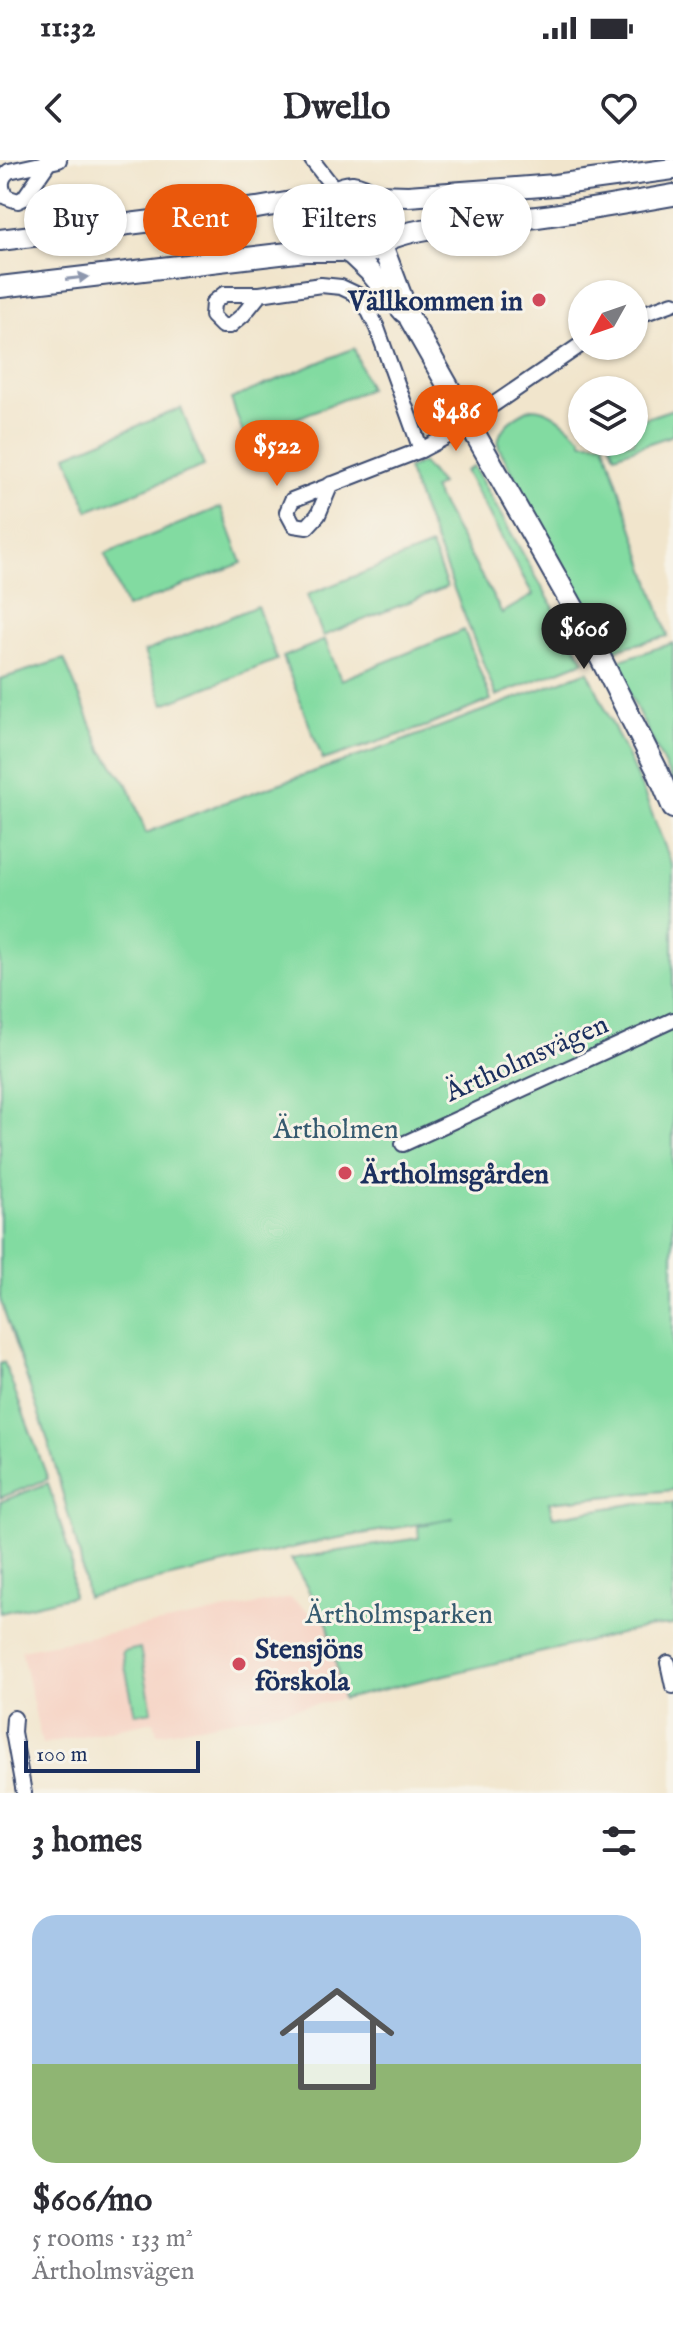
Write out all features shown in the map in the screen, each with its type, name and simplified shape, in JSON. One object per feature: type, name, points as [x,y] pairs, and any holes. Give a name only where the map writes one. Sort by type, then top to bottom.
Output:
[{"type":"main road","points":[[405,196],[555,185],[673,169]]},
{"type":"main road","points":[[405,236],[419,231],[542,216],[673,195]]},
{"type":"main road","points":[[0,240],[273,205]]},
{"type":"main road","points":[[399,285],[399,252],[419,231]]},
{"type":"main road","points":[[0,287],[273,255]]},
{"type":"main road","points":[[352,256],[410,319],[617,686],[673,808]]},
{"type":"main road","points":[[386,256],[410,319]]},
{"type":"street","points":[[312,160],[328,184]]},
{"type":"street","points":[[260,294],[321,285],[341,287],[358,295],[377,328],[421,450]]},
{"type":"street","points":[[648,312],[673,303]]},
{"type":"street","points":[[331,484],[421,450],[568,353]]},
{"type":"street","name":"Ärtholmsvägen","points":[[403,1144],[673,1020]]},
{"type":"street","points":[[668,1663],[673,1686]]},
{"type":"street","points":[[14,1718],[13,1732],[24,1793]]},
{"type":"shaded area","name":"Stensjöns förskola","points":[[290,1598],[328,1625],[343,1699],[157,1734],[154,1721],[42,1744],[21,1650]]},
{"type":"green space","points":[[354,348],[369,389],[245,439],[231,399]]},
{"type":"green space","points":[[181,408],[204,466],[88,511],[67,455]]},
{"type":"green space","points":[[532,408],[546,411],[568,426],[568,456],[609,456],[668,636],[609,651],[499,448],[500,434],[513,419]]},
{"type":"green space","points":[[673,409],[673,435],[648,444],[648,417]]},
{"type":"green space","points":[[422,463],[441,484],[433,489],[502,613],[533,595],[465,471],[473,466],[584,661],[496,696],[407,469]]},
{"type":"green space","points":[[221,507],[242,563],[126,608],[105,554]]},
{"type":"green space","points":[[431,546],[447,587],[323,636],[307,595]]},
{"type":"green space","points":[[257,606],[277,660],[164,704],[144,652]]},
{"type":"green space","points":[[464,630],[491,700],[430,725],[323,760],[283,657],[325,640],[341,680]]},
{"type":"green space","points":[[673,643],[673,783],[614,662]]},
{"type":"green space","name":"Ärtholmen","points":[[64,659],[102,750],[129,787],[146,833],[588,671],[641,786],[673,867],[673,1490],[549,1502],[553,1517],[638,1503],[673,1503],[673,1625],[649,1627],[343,1699],[328,1625],[291,1559],[419,1538],[418,1526],[454,1518],[321,1541],[87,1597],[80,1557],[49,1444],[0,1299],[0,679]]},
{"type":"green space","points":[[4,1362],[48,1479],[0,1498],[0,1364]]},
{"type":"green space","points":[[48,1483],[71,1559],[73,1596],[0,1613],[0,1502]]},
{"type":"green space","points":[[140,1648],[152,1711],[135,1714],[122,1652]]},
{"type":"place","name":"Vällkommen in","points":[[539,300]]},
{"type":"place","name":"Ärtholmsgården","points":[[345,1173]]},
{"type":"place","name":"Stensjöns förskola","points":[[239,1664]]},
{"type":"park label","name":"Ärtholmsparken","points":[[399,1613]]}]
